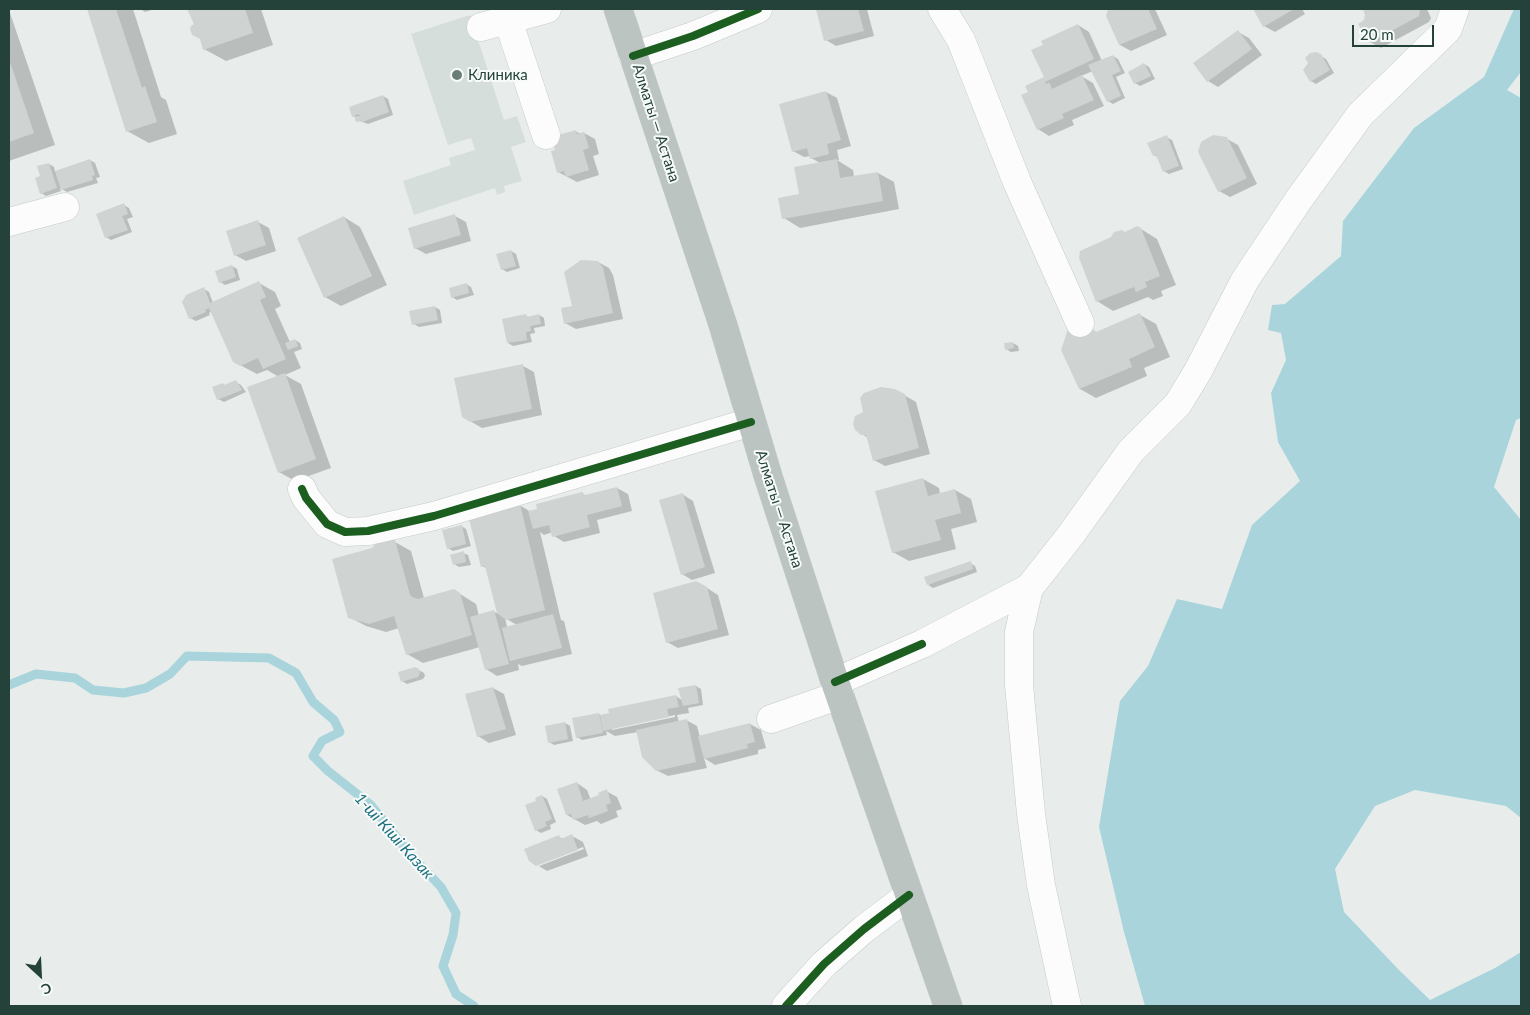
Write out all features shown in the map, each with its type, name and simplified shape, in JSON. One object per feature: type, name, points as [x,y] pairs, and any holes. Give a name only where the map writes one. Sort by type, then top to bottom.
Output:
[{"type":"highway","name":"Алматы — Астана","points":[[618,9],[723,326],[751,422],[838,689],[948,1006]]},
{"type":"street","points":[[481,27],[547,9]]},
{"type":"street","points":[[633,56],[693,36],[758,9]]},
{"type":"street","points":[[942,9],[961,40],[1017,182],[1080,324]]},
{"type":"street","points":[[771,719],[838,689],[1029,588],[1070,536],[1131,451],[1178,404],[1198,371],[1245,280],[1297,202],[1360,115],[1448,30],[1455,9]]},
{"type":"street","points":[[508,20],[546,135]]},
{"type":"street","points":[[9,222],[65,207]]},
{"type":"street","points":[[302,489],[306,498],[327,524],[345,532],[368,530],[434,516],[751,422]]},
{"type":"street","points":[[1029,588],[1019,632],[1019,685],[1030,805],[1041,885],[1067,1006]]},
{"type":"street","points":[[786,1006],[824,964],[864,929],[909,895]]},
{"type":"shaded area","name":"Клиника","points":[[470,15],[504,120],[517,116],[526,142],[511,147],[522,181],[504,186],[505,192],[497,195],[495,188],[414,215],[403,181],[451,165],[449,158],[475,150],[471,138],[448,145],[411,34]]},
{"type":"water","points":[[1514,9],[1521,9],[1521,72],[1507,90],[1521,98],[1521,418],[1516,420],[1494,487],[1521,520],[1521,818],[1506,806],[1415,790],[1375,806],[1335,869],[1344,912],[1430,1000],[1495,968],[1521,952],[1521,1006],[1145,1006],[1124,932],[1099,827],[1120,701],[1148,666],[1177,599],[1222,609],[1252,525],[1300,481],[1278,442],[1271,393],[1286,360],[1281,333],[1268,330],[1272,305],[1285,304],[1341,256],[1343,221],[1414,128],[1484,77]]},
{"type":"building","points":[[87,9],[116,9],[142,88],[145,86],[157,122],[126,132]]},
{"type":"building","points":[[187,9],[245,9],[253,33],[203,50],[200,39],[192,35],[190,29],[194,24]]},
{"type":"building","points":[[816,9],[858,9],[864,31],[824,41]]},
{"type":"building","points":[[1108,9],[1148,9],[1157,29],[1119,45],[1106,16]]},
{"type":"building","points":[[1253,9],[1294,9],[1263,27]]},
{"type":"building","points":[[1363,9],[1420,9],[1420,11],[1419,16],[1369,43],[1358,24],[1364,20]]},
{"type":"building","points":[[1078,24],[1094,59],[1045,82],[1046,84],[1049,82],[1052,89],[1082,75],[1094,100],[1062,114],[1064,118],[1037,130],[1021,95],[1028,92],[1025,86],[1044,77],[1031,50],[1043,45],[1041,41]]},
{"type":"building","points":[[1238,30],[1252,49],[1207,82],[1193,63]]},
{"type":"building","points":[[1316,52],[1321,54],[1330,70],[1310,82],[1303,70],[1308,63],[1305,58],[1310,53]]},
{"type":"building","points":[[1113,55],[1121,71],[1112,75],[1121,96],[1107,102],[1088,65]]},
{"type":"building","points":[[9,59],[34,133],[9,142]]},
{"type":"building","points":[[1144,63],[1151,76],[1134,84],[1128,72]]},
{"type":"building","points":[[826,91],[841,140],[827,144],[829,154],[810,159],[807,148],[792,152],[779,104]]},
{"type":"building","points":[[383,95],[389,112],[362,122],[359,114],[352,117],[349,107]]},
{"type":"building","points":[[358,116],[361,119],[358,122],[355,119]]},
{"type":"building","points":[[576,130],[577,134],[584,132],[589,148],[583,150],[589,170],[566,177],[564,171],[557,173],[551,151],[555,150],[551,137]]},
{"type":"building","points":[[1167,135],[1179,166],[1163,172],[1156,155],[1153,156],[1147,143]]},
{"type":"building","points":[[1213,135],[1227,137],[1247,178],[1218,192],[1198,152],[1201,142]]},
{"type":"building","points":[[90,159],[95,175],[92,176],[93,180],[61,190],[55,171]]},
{"type":"building","points":[[837,159],[840,178],[878,172],[883,201],[782,219],[778,198],[799,194],[794,167]]},
{"type":"building","points":[[49,163],[57,188],[40,194],[35,178],[40,176],[37,166]]},
{"type":"building","points":[[124,203],[128,214],[122,216],[128,230],[105,238],[96,214]]},
{"type":"building","points":[[455,214],[461,235],[414,249],[408,228]]},
{"type":"building","points":[[344,216],[372,276],[324,298],[297,238]]},
{"type":"building","points":[[258,220],[266,245],[234,256],[226,231]]},
{"type":"building","points":[[1137,226],[1141,228],[1160,276],[1145,282],[1147,287],[1136,292],[1134,287],[1096,302],[1079,258],[1080,251],[1111,237],[1114,232],[1122,230],[1125,232]]},
{"type":"building","points":[[511,250],[516,266],[501,270],[496,254]]},
{"type":"building","points":[[581,260],[598,261],[603,268],[613,313],[564,324],[561,308],[572,306],[564,272]]},
{"type":"building","points":[[232,265],[236,277],[219,283],[215,271]]},
{"type":"building","points":[[259,281],[266,297],[260,300],[286,359],[263,369],[258,358],[240,366],[233,362],[209,308],[205,310],[206,312],[189,319],[182,302],[186,295],[204,287],[210,303]]},
{"type":"building","points":[[467,283],[469,293],[451,298],[449,288]]},
{"type":"building","points":[[435,306],[438,320],[412,325],[409,311]]},
{"type":"building","points":[[1140,313],[1155,347],[1129,359],[1132,367],[1079,389],[1061,350],[1068,329],[1092,328],[1096,332]]},
{"type":"building","points":[[526,314],[527,317],[539,314],[541,324],[530,326],[531,331],[526,332],[527,340],[507,343],[502,319]]},
{"type":"building","points":[[295,339],[298,346],[288,350],[285,343]]},
{"type":"building","points":[[1013,342],[1014,348],[1005,350],[1004,343]]},
{"type":"building","points":[[523,364],[532,409],[470,422],[462,417],[454,378]]},
{"type":"building","points":[[285,373],[316,459],[278,473],[247,387]]},
{"type":"building","points":[[236,380],[242,390],[217,400],[212,387]]},
{"type":"building","points":[[881,387],[895,389],[905,394],[919,448],[873,461],[866,435],[861,435],[855,430],[853,424],[855,416],[863,412],[860,398],[864,393]]},
{"type":"building","points":[[923,478],[928,496],[955,489],[961,513],[935,520],[941,540],[892,553],[875,491]]},
{"type":"building","points":[[617,487],[622,506],[587,515],[590,527],[552,537],[549,525],[533,529],[528,511],[537,509],[536,504],[582,492],[585,495]]},
{"type":"building","points":[[683,493],[705,567],[681,575],[659,500]]},
{"type":"building","points":[[520,504],[545,610],[506,620],[497,613],[485,566],[481,567],[469,519]]},
{"type":"building","points":[[462,525],[466,544],[447,549],[442,530]]},
{"type":"building","points":[[380,538],[395,540],[412,597],[418,599],[454,589],[460,593],[472,635],[406,655],[394,616],[369,624],[348,618],[332,559],[372,548]]},
{"type":"building","points":[[464,551],[466,562],[453,565],[450,555]]},
{"type":"building","points":[[971,561],[973,569],[927,585],[924,577]]},
{"type":"building","points":[[696,581],[707,587],[718,629],[666,643],[653,593]]},
{"type":"building","points":[[494,610],[509,664],[485,670],[470,617]]},
{"type":"building","points":[[553,614],[562,648],[510,661],[502,628]]},
{"type":"building","points":[[415,667],[419,669],[418,677],[401,682],[398,672]]},
{"type":"building","points":[[696,685],[699,703],[683,706],[678,688]]},
{"type":"building","points":[[493,687],[506,729],[477,737],[465,694]]},
{"type":"building","points":[[676,695],[679,707],[667,709],[669,717],[603,731],[600,715],[609,713],[608,709]]},
{"type":"building","points":[[599,713],[603,733],[576,738],[572,718]]},
{"type":"building","points":[[687,719],[696,762],[656,771],[642,757],[636,730]]},
{"type":"building","points":[[565,722],[568,739],[548,743],[545,726]]},
{"type":"building","points":[[750,723],[755,742],[747,744],[748,748],[704,759],[698,736]]},
{"type":"building","points":[[577,782],[583,801],[599,795],[598,793],[607,789],[611,803],[606,805],[608,811],[589,818],[588,815],[573,820],[571,814],[566,815],[557,789]]},
{"type":"building","points":[[542,795],[552,819],[545,822],[547,826],[535,831],[525,805],[536,801],[535,798]]},
{"type":"building","points":[[572,834],[578,850],[536,866],[529,861],[524,849],[559,835],[561,839]]},
{"type":"waterway","name":"1-ші Кіші Казак","points":[[9,685],[36,674],[75,678],[93,690],[124,693],[146,688],[170,674],[187,656],[269,658],[296,673],[313,702],[334,720],[340,732],[322,741],[313,756],[328,771],[371,805],[410,854],[441,887],[456,913],[453,935],[443,966],[456,994],[474,1006]]},
{"type":"cycle path","points":[[633,56],[693,36],[758,9]]},
{"type":"cycle path","points":[[302,489],[306,498],[327,524],[345,532],[368,531],[434,516],[751,422]]},
{"type":"cycle path","points":[[835,682],[922,644]]},
{"type":"cycle path","points":[[786,1006],[824,964],[864,929],[909,895]]},
{"type":"place","name":"Клиника","points":[[457,75]]}]
